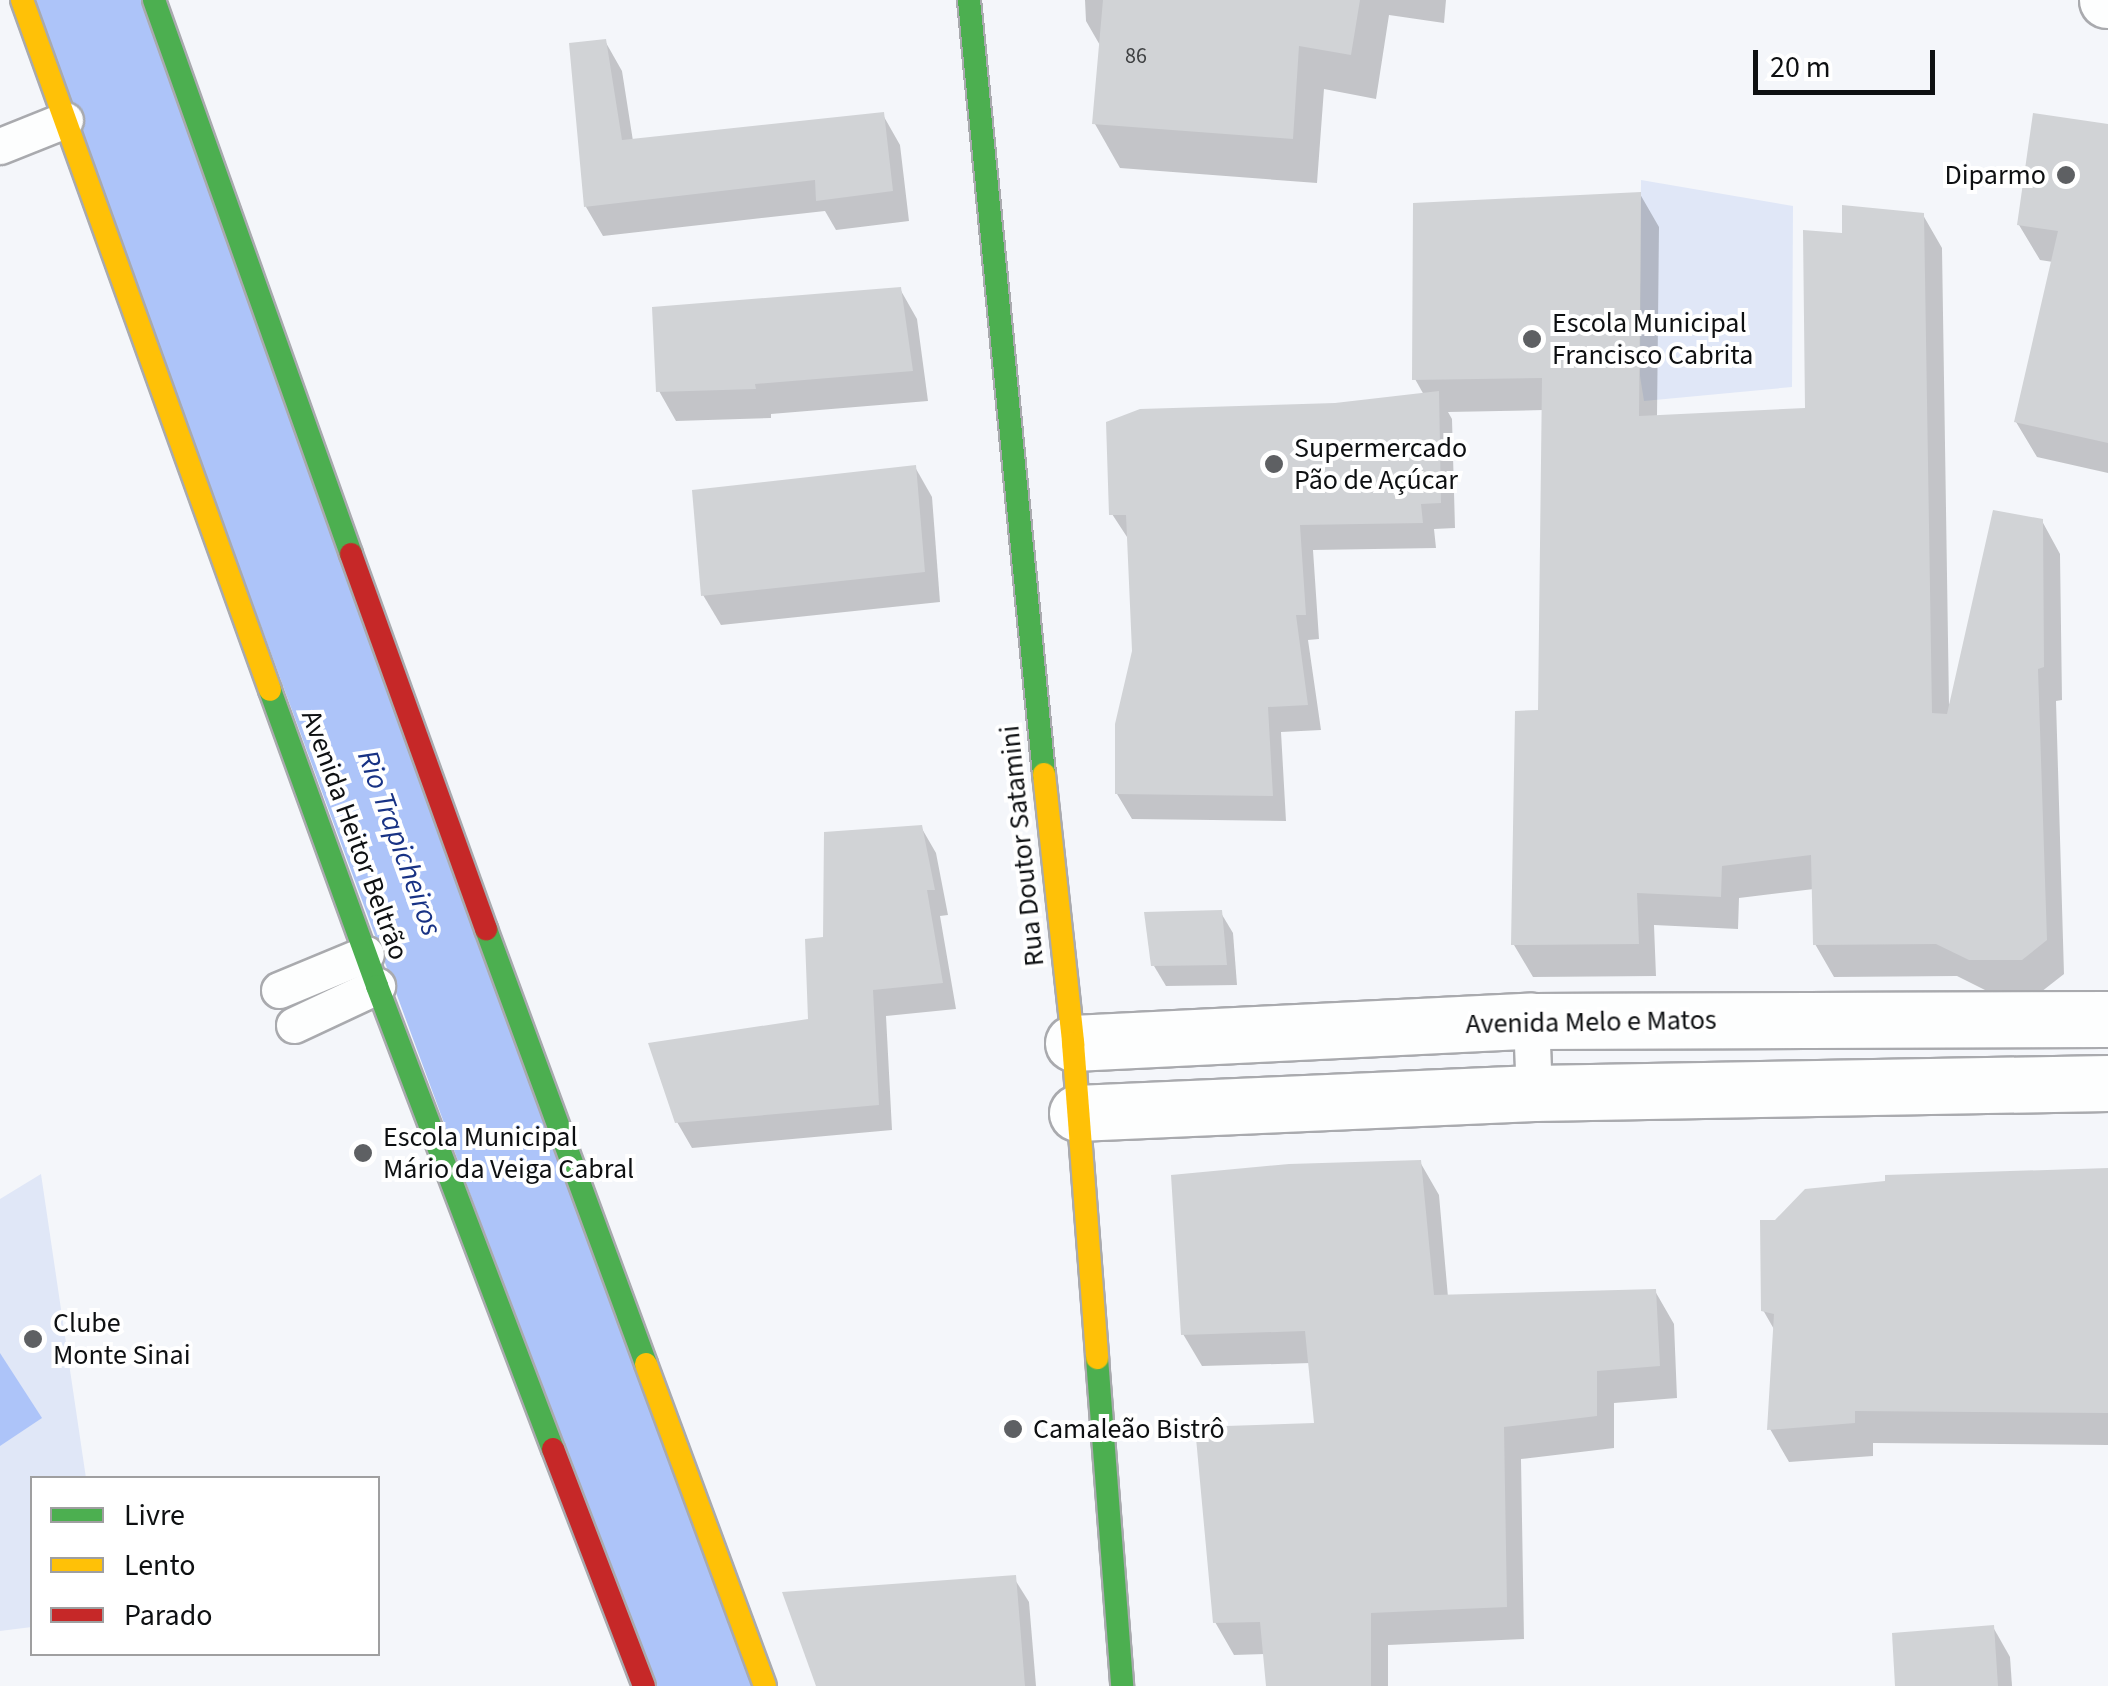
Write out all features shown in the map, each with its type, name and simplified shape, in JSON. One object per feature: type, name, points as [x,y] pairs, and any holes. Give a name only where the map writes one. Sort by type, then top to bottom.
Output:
[{"type":"street","name":"Avenida Heitor Beltrão","points":[[22,0],[372,970],[644,1686]]},
{"type":"street","points":[[154,0],[445,819],[764,1686]]},
{"type":"street","name":"Rua Doutor Satamini","points":[[969,0],[1005,406],[1074,1042],[1122,1686]]},
{"type":"street","name":"Avenida Melo e Matos","points":[[1074,1042],[1530,1021],[2108,1019]]},
{"type":"street","points":[[1077,1114],[1534,1093],[2108,1083]]},
{"type":"lane","points":[[0,146],[65,120]]},
{"type":"lane","points":[[279,990],[372,970]]},
{"type":"lane","points":[[294,1026],[372,970]]},
{"type":"lane","points":[[1853,1017],[1857,1086]]},
{"type":"lane","points":[[1530,1021],[1534,1093]]},
{"type":"shaded area","points":[[1641,180],[1793,206],[1792,387],[1644,401],[1640,376]]},
{"type":"shaded area","name":"Clube Monte Sinai","points":[[41,1174],[86,1476],[30,1476],[30,1627],[0,1631],[0,1199]]},
{"type":"water","points":[[0,1353],[42,1418],[0,1446]]},
{"type":"building","points":[[1103,0],[1360,0],[1351,55],[1299,46],[1293,139],[1092,124]]},
{"type":"building","points":[[606,39],[622,140],[884,112],[893,191],[816,201],[815,180],[584,207],[569,43]]},
{"type":"building","points":[[2033,113],[2108,124],[2108,443],[2014,422],[2058,231],[2017,225]]},
{"type":"building","points":[[1641,192],[1639,416],[1805,408],[1803,230],[1842,233],[1842,205],[1924,213],[1932,713],[1947,714],[1993,510],[2043,519],[2044,667],[2038,669],[2047,940],[2022,960],[1969,960],[1936,944],[1813,945],[1811,855],[1722,866],[1721,897],[1637,893],[1639,944],[1511,945],[1515,711],[1538,710],[1542,378],[1412,380],[1413,203]]},
{"type":"building","points":[[901,287],[913,371],[755,384],[756,389],[656,392],[652,307]]},
{"type":"building","points":[[1439,391],[1441,503],[1421,504],[1423,523],[1300,525],[1306,615],[1296,615],[1308,705],[1268,707],[1273,796],[1115,794],[1115,724],[1132,651],[1126,515],[1109,515],[1106,422],[1140,409],[1335,403]]},
{"type":"building","points":[[916,465],[925,572],[701,596],[692,490]]},
{"type":"building","points":[[922,825],[935,890],[927,890],[943,983],[873,990],[879,1105],[675,1123],[648,1043],[808,1019],[805,939],[823,937],[824,832]]},
{"type":"building","points":[[1222,910],[1227,965],[1151,966],[1144,912]]},
{"type":"building","points":[[1421,1160],[1434,1295],[1656,1289],[1660,1366],[1597,1371],[1597,1416],[1504,1427],[1507,1607],[1371,1613],[1371,1686],[1266,1686],[1260,1622],[1213,1623],[1195,1427],[1314,1423],[1305,1331],[1181,1335],[1171,1175],[1289,1164]]},
{"type":"building","points":[[2108,1168],[2108,1413],[1855,1411],[1855,1423],[1767,1430],[1774,1314],[1761,1311],[1760,1220],[1775,1220],[1805,1189],[1885,1181],[1885,1175]]},
{"type":"building","points":[[1016,1575],[1025,1686],[816,1686],[782,1592]]},
{"type":"building","points":[[1994,1625],[1998,1686],[1895,1686],[1892,1633]]},
{"type":"waterway","name":"Rio Trapicheiros","points":[[89,0],[710,1686]]},
{"type":"traffic: fast","points":[[154,0],[351,554]]},
{"type":"traffic: fast","points":[[969,0],[1044,774]]},
{"type":"traffic: fast","points":[[270,690],[377,986],[553,1449]]},
{"type":"traffic: fast","points":[[486,929],[646,1364]]},
{"type":"traffic: fast","points":[[1097,1358],[1122,1686]]},
{"type":"traffic: slow","points":[[22,0],[270,690]]},
{"type":"traffic: slow","points":[[1044,774],[1073,1043],[1097,1358]]},
{"type":"traffic: slow","points":[[646,1364],[765,1686]]},
{"type":"traffic: jam","points":[[351,554],[486,929]]},
{"type":"traffic: jam","points":[[553,1449],[644,1686]]},
{"type":"place","name":"Diparmo","points":[[2066,175]]},
{"type":"place","name":"Escola Municipal Francisco Cabrita","points":[[1532,339]]},
{"type":"place","name":"Supermercado Pão de Açúcar","points":[[1274,464]]},
{"type":"place","name":"Escola Municipal Mário da Veiga Cabral","points":[[363,1153]]},
{"type":"place","name":"Clube Monte Sinai","points":[[33,1339]]},
{"type":"place","name":"Camaleão Bistrô","points":[[1013,1429]]}]
